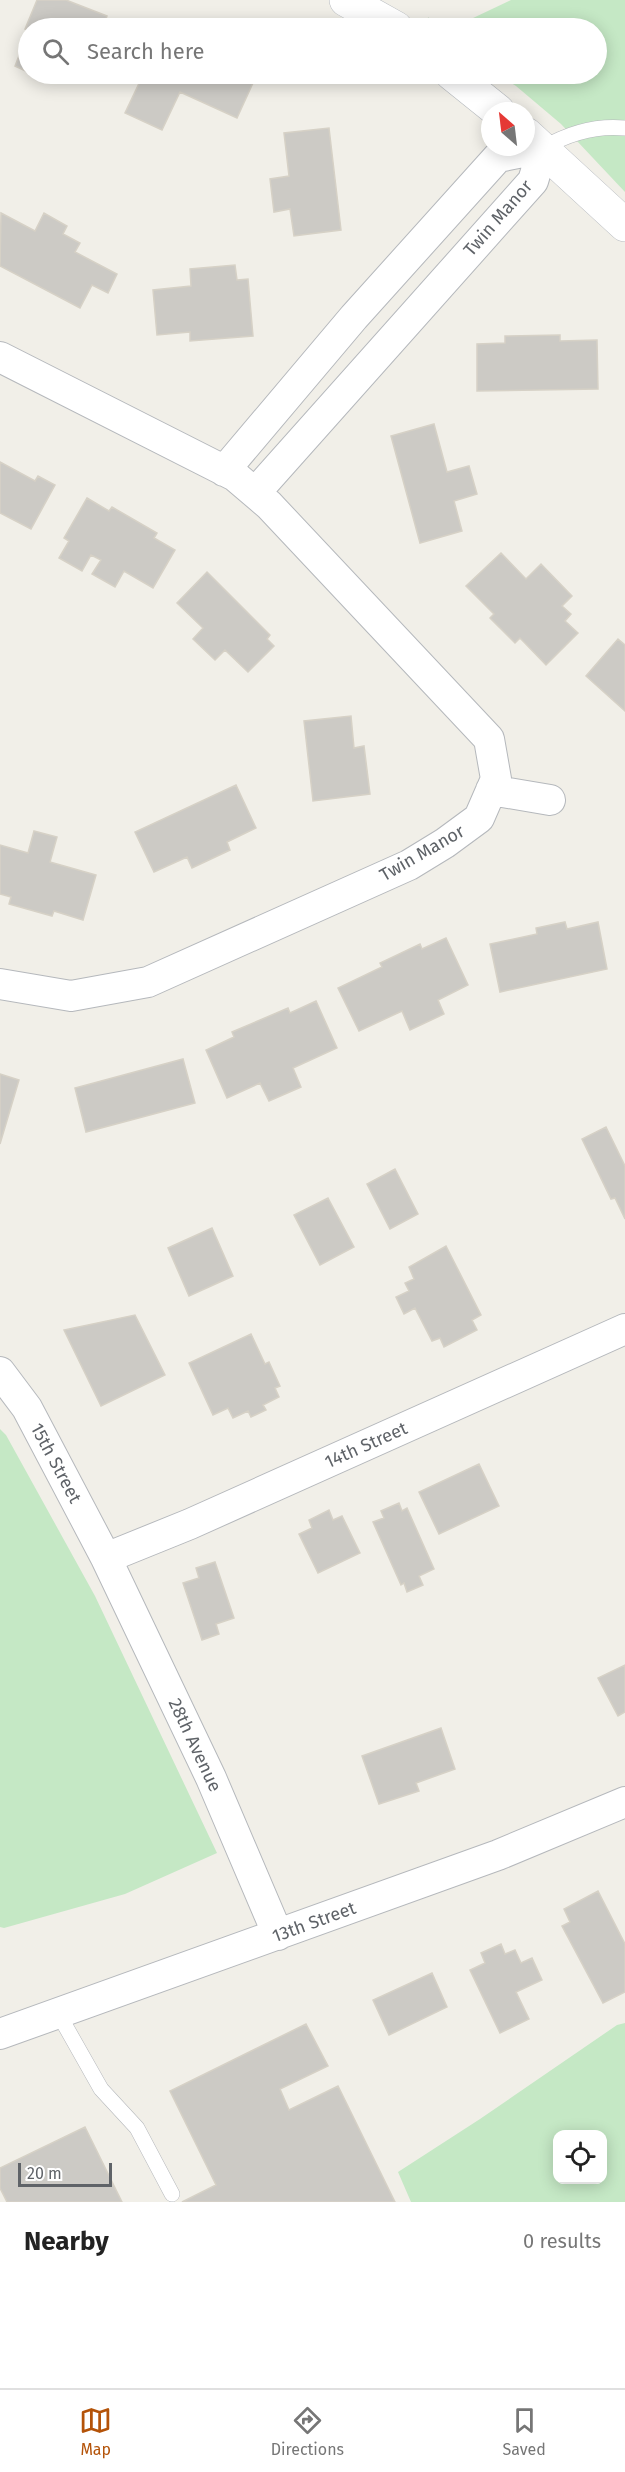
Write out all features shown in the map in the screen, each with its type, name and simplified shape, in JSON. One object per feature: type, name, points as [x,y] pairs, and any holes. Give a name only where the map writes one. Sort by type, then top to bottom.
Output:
[{"type":"main road","points":[[345,0],[378,18]]},
{"type":"main road","points":[[464,84],[487,102]]},
{"type":"main road","points":[[535,141],[625,225]]},
{"type":"street","name":"Twin Manor","points":[[224,471],[354,317],[500,156]]},
{"type":"street","name":"Twin Manor","points":[[255,493],[358,374],[533,181],[534,156]]},
{"type":"street","name":"Twin Manor","points":[[0,357],[235,476],[255,493],[269,505],[489,739],[496,779],[479,818],[445,843],[409,864],[148,982],[71,996],[0,984]]},
{"type":"street","points":[[490,790],[550,800]]},
{"type":"street","name":"14th Street","points":[[106,1558],[190,1524],[625,1329]]},
{"type":"street","name":"15th Street","points":[[0,1372],[27,1408],[106,1558]]},
{"type":"street","name":"28th Avenue","points":[[106,1558],[211,1778],[278,1935]]},
{"type":"street","name":"13th Street","points":[[0,2034],[498,1855],[625,1802]]},
{"type":"lane","points":[[535,141],[607,126],[625,128]]},
{"type":"lane","points":[[58,2013],[101,2090],[137,2128],[172,2194]]},
{"type":"green space","points":[[511,0],[625,0],[625,192],[561,124],[513,84],[607,84],[607,18],[473,18]]},
{"type":"green space","points":[[0,1429],[6,1435],[95,1596],[217,1853],[125,1894],[4,1928],[0,1927]]},
{"type":"green space","points":[[625,2023],[625,2202],[411,2202],[398,2172],[617,2025]]},
{"type":"building","points":[[37,0],[66,0],[107,16],[106,18],[30,18]]},
{"type":"building","points":[[139,84],[253,84],[237,118],[180,92],[162,130],[125,113]]},
{"type":"building","points":[[329,128],[341,230],[294,236],[290,209],[274,212],[270,179],[289,176],[284,133]]},
{"type":"building","points":[[1,213],[35,231],[44,213],[67,226],[63,234],[80,243],[75,252],[117,274],[108,293],[92,285],[80,308],[0,266]]},
{"type":"building","points":[[235,265],[237,280],[248,279],[253,336],[190,341],[190,332],[157,335],[153,290],[191,286],[190,269]]},
{"type":"building","points":[[560,335],[560,341],[597,340],[598,389],[477,391],[477,344],[505,343],[505,336]]},
{"type":"building","points":[[434,424],[447,472],[469,466],[477,494],[454,501],[462,531],[420,543],[391,436]]},
{"type":"building","points":[[0,462],[35,481],[38,476],[55,485],[31,529],[0,513]]},
{"type":"building","points":[[87,498],[109,511],[112,507],[157,533],[154,538],[175,550],[153,588],[124,571],[115,587],[92,574],[101,560],[91,555],[82,571],[59,558],[69,541],[64,538]]},
{"type":"building","points":[[501,553],[526,579],[541,564],[572,596],[562,606],[571,614],[565,621],[578,633],[546,665],[520,638],[515,643],[490,618],[494,614],[466,586]]},
{"type":"building","points":[[207,572],[270,635],[267,639],[274,646],[248,672],[225,650],[215,660],[193,639],[203,628],[177,603]]},
{"type":"building","points":[[618,639],[625,645],[625,711],[586,676]]},
{"type":"building","points":[[351,716],[354,748],[364,746],[370,794],[313,801],[304,721]]},
{"type":"building","points":[[236,785],[256,828],[227,842],[230,850],[192,868],[187,857],[154,872],[135,832]]},
{"type":"building","points":[[34,831],[57,837],[50,862],[96,875],[83,920],[54,911],[52,916],[9,904],[11,897],[0,894],[0,845],[28,853]]},
{"type":"building","points":[[565,922],[567,929],[598,922],[607,969],[500,992],[490,944],[537,934],[536,928]]},
{"type":"building","points":[[446,938],[468,985],[438,1000],[444,1014],[410,1030],[402,1011],[359,1031],[338,988],[382,967],[380,963],[420,944],[422,949]]},
{"type":"building","points":[[316,1001],[337,1048],[293,1068],[301,1087],[269,1101],[260,1083],[227,1098],[206,1050],[234,1037],[232,1032],[288,1008],[290,1013]]},
{"type":"building","points":[[183,1059],[195,1103],[86,1132],[75,1088]]},
{"type":"building","points":[[0,1074],[19,1080],[0,1144]]},
{"type":"building","points":[[606,1127],[625,1166],[625,1219],[615,1198],[611,1199],[582,1139]]},
{"type":"building","points":[[395,1169],[418,1214],[390,1229],[367,1184]]},
{"type":"building","points":[[328,1198],[354,1247],[320,1265],[294,1215]]},
{"type":"building","points":[[212,1228],[233,1276],[189,1296],[168,1248]]},
{"type":"building","points":[[446,1246],[481,1315],[472,1320],[477,1330],[444,1347],[440,1338],[432,1341],[415,1308],[404,1314],[396,1297],[409,1291],[405,1283],[414,1279],[409,1267]]},
{"type":"building","points":[[135,1315],[165,1375],[101,1406],[64,1330]]},
{"type":"building","points":[[251,1334],[265,1364],[269,1362],[280,1386],[275,1388],[279,1397],[263,1405],[266,1410],[251,1417],[248,1411],[233,1418],[228,1408],[213,1415],[189,1363]]},
{"type":"building","points":[[479,1464],[499,1506],[439,1534],[419,1492]]},
{"type":"building","points":[[399,1503],[402,1511],[407,1508],[434,1569],[419,1576],[423,1585],[407,1592],[404,1583],[401,1585],[373,1522],[384,1518],[381,1511]]},
{"type":"building","points":[[329,1510],[333,1520],[342,1516],[360,1553],[318,1573],[299,1534],[312,1528],[309,1520]]},
{"type":"building","points":[[215,1562],[234,1618],[216,1624],[219,1634],[202,1640],[183,1583],[199,1578],[196,1568]]},
{"type":"building","points":[[625,1665],[625,1712],[618,1716],[598,1678]]},
{"type":"building","points":[[441,1728],[455,1769],[416,1783],[419,1791],[379,1804],[362,1756]]},
{"type":"building","points":[[598,1891],[625,1944],[625,1992],[603,2003],[562,1926],[570,1922],[564,1909]]},
{"type":"building","points":[[501,1944],[505,1954],[515,1950],[521,1963],[532,1958],[542,1980],[516,1992],[529,2019],[500,2033],[470,1970],[485,1963],[481,1953]]},
{"type":"building","points":[[432,1973],[447,2007],[389,2035],[373,2000]]},
{"type":"building","points":[[306,2024],[328,2066],[280,2089],[289,2110],[338,2086],[395,2202],[182,2202],[216,2185],[170,2091]]},
{"type":"building","points":[[85,2127],[122,2202],[7,2202],[0,2188],[0,2168]]}]
